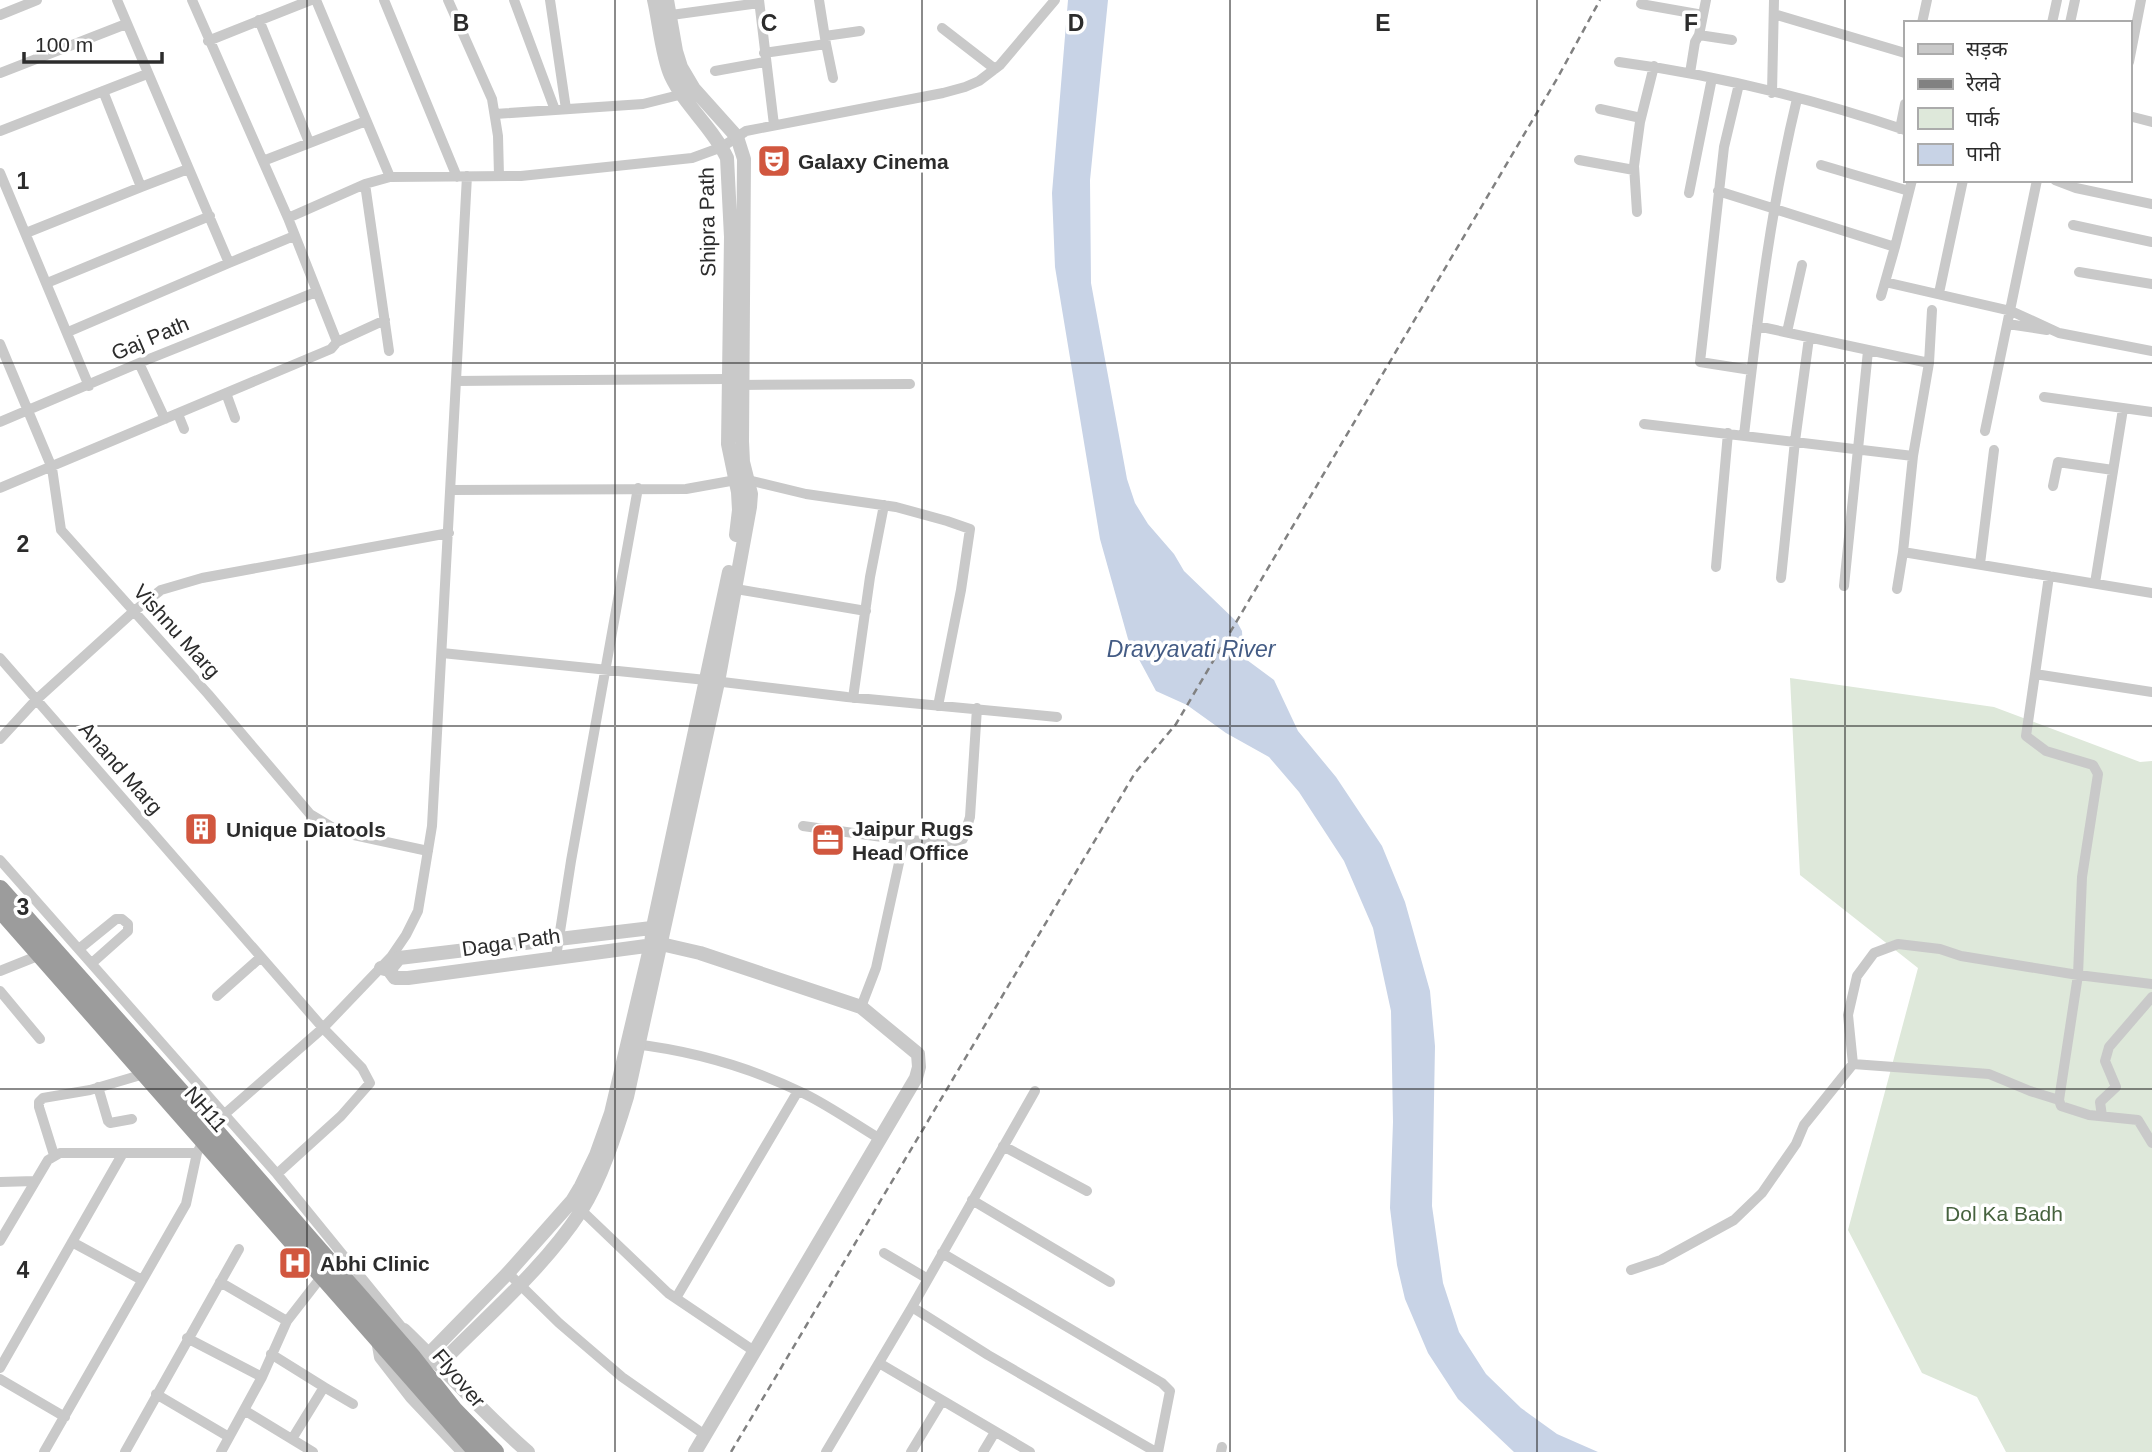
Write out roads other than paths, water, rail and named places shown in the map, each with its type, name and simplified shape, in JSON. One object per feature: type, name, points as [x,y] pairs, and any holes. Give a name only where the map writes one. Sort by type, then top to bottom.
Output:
[{"type":"highway","points":[[0,889],[209,1134],[390,1333]]},
{"type":"highway","name":"NH11","points":[[0,909],[144,1074],[209,1134],[322,1276],[390,1333]]},
{"type":"highway","name":"Flyover","points":[[390,1333],[487,1450]]},
{"type":"street","points":[[0,15],[37,0]]},
{"type":"street","points":[[117,0],[229,263]]},
{"type":"street","points":[[192,0],[288,218],[337,342]]},
{"type":"street","points":[[208,41],[314,0],[390,177]]},
{"type":"street","points":[[384,0],[462,177],[451,491],[432,826],[418,911],[385,969]]},
{"type":"street","points":[[448,0],[492,99],[498,136],[499,176]]},
{"type":"street","points":[[514,0],[561,110]]},
{"type":"street","points":[[550,0],[561,110]]},
{"type":"street","name":"Shipra Path","points":[[654,0],[664,16],[670,74],[727,158],[731,237],[728,444],[742,480]]},
{"type":"street","points":[[434,1359],[521,1284],[577,1206],[633,1044],[731,588],[743,462],[744,159],[737,137],[694,89],[681,67],[664,16],[667,0]]},
{"type":"street","points":[[819,0],[833,78]]},
{"type":"street","points":[[288,218],[365,184],[390,177],[521,176],[692,158],[722,147],[746,131],[943,93],[979,81],[995,69],[1055,0]]},
{"type":"street","points":[[1690,73],[1706,0]]},
{"type":"street","points":[[1772,93],[1774,0]]},
{"type":"street","points":[[1922,21],[1927,0]]},
{"type":"street","points":[[2052,21],[2057,0]]},
{"type":"street","points":[[2070,21],[2075,0]]},
{"type":"street","points":[[2131,52],[2141,0]]},
{"type":"street","points":[[664,16],[759,1],[764,57],[775,125]]},
{"type":"street","points":[[1641,4],[1703,15]]},
{"type":"street","points":[[1774,14],[1904,53]]},
{"type":"street","points":[[259,20],[309,142]]},
{"type":"street","points":[[0,73],[126,24]]},
{"type":"street","points":[[942,28],[995,69]]},
{"type":"street","points":[[715,71],[860,31]]},
{"type":"street","points":[[1699,35],[1732,40]]},
{"type":"street","points":[[1619,62],[1654,66],[1739,84],[1903,129]]},
{"type":"street","points":[[1637,212],[1634,170],[1641,118],[1654,66]]},
{"type":"street","points":[[0,131],[147,74]]},
{"type":"street","points":[[1689,193],[1712,78]]},
{"type":"street","points":[[1739,84],[1724,147],[1700,362],[1751,370]]},
{"type":"street","points":[[103,91],[141,187]]},
{"type":"street","points":[[495,114],[643,104],[683,94]]},
{"type":"street","points":[[1744,435],[1756,326],[1774,210],[1797,99]]},
{"type":"street","points":[[1600,109],[1641,118]]},
{"type":"street","points":[[2131,117],[2152,122]]},
{"type":"street","points":[[263,161],[366,121]]},
{"type":"street","points":[[1579,160],[1634,170]]},
{"type":"street","points":[[1821,165],[1911,186],[1881,296]]},
{"type":"street","points":[[26,233],[188,169]]},
{"type":"street","points":[[0,173],[89,386]]},
{"type":"street","points":[[1939,293],[1963,182]]},
{"type":"street","points":[[1985,431],[2037,182]]},
{"type":"street","points":[[2060,182],[2076,188],[2152,204]]},
{"type":"street","points":[[365,184],[389,351]]},
{"type":"street","points":[[1718,191],[1895,247]]},
{"type":"street","points":[[47,284],[209,216]]},
{"type":"street","points":[[2073,225],[2152,242]]},
{"type":"street","points":[[68,332],[294,236]]},
{"type":"street","points":[[1787,332],[1802,265]]},
{"type":"street","points":[[2079,272],[2152,284]]},
{"type":"street","points":[[1885,282],[2011,311],[2059,332]]},
{"type":"street","name":"Gaj Path","points":[[0,422],[316,292]]},
{"type":"street","points":[[1897,589],[1913,456],[1929,363],[1932,310]]},
{"type":"street","points":[[0,488],[331,349],[337,342],[385,320]]},
{"type":"street","points":[[2008,324],[2152,351]]},
{"type":"street","points":[[1756,326],[1929,363]]},
{"type":"street","points":[[1781,578],[1809,338]]},
{"type":"street","name":"Vishnu Marg","points":[[0,344],[52,468],[61,530],[208,694],[310,814],[340,832],[428,851]]},
{"type":"street","points":[[1844,586],[1868,351]]},
{"type":"street","points":[[139,363],[165,419]]},
{"type":"street","points":[[456,381],[727,382],[744,386],[910,384]]},
{"type":"street","points":[[226,393],[235,418]]},
{"type":"street","points":[[2044,397],[2152,412]]},
{"type":"street","points":[[2095,583],[2123,409]]},
{"type":"street","points":[[178,414],[184,429]]},
{"type":"street","points":[[1644,424],[1913,456]]},
{"type":"street","points":[[1716,567],[1728,433]]},
{"type":"street","points":[[1980,564],[1994,450]]},
{"type":"street","points":[[2053,486],[2058,462],[2113,470]]},
{"type":"street","points":[[451,491],[687,489],[742,480],[806,494],[884,505],[970,529],[937,706]]},
{"type":"street","points":[[556,957],[604,670],[638,488]]},
{"type":"street","points":[[853,698],[884,505]]},
{"type":"street","points":[[0,739],[36,699],[161,590],[202,578],[449,533]]},
{"type":"street","points":[[1903,552],[2152,593]]},
{"type":"street","points":[[2049,576],[2026,736],[2046,751],[2094,765],[2098,774],[2082,877],[2078,975],[2059,1100],[2061,1106],[2102,1116],[2138,1120],[2152,1143]]},
{"type":"street","points":[[731,588],[866,611]]},
{"type":"street","points":[[442,653],[853,698],[1057,717]]},
{"type":"street","name":"Anand Marg","points":[[0,658],[323,1028],[362,1068],[370,1083],[341,1116],[277,1174]]},
{"type":"street","points":[[2035,674],[2152,692]]},
{"type":"street","points":[[803,826],[904,840],[952,842],[963,839],[970,817],[977,708]]},
{"type":"street","points":[[861,1007],[876,968],[904,840]]},
{"type":"street","points":[[0,860],[92,963],[209,1134],[277,1174],[390,1333],[434,1359],[528,1452]]},
{"type":"street","points":[[79,949],[116,919],[122,919],[128,925],[128,931],[92,963]]},
{"type":"street","points":[[44,1452],[186,1204],[209,1134],[385,969],[399,958],[659,927]]},
{"type":"street","points":[[656,944],[700,953],[861,1007],[918,1055],[919,1068],[916,1078],[695,1452]]},
{"type":"street","name":"Daga Path","points":[[385,969],[395,978],[408,978],[656,944]]},
{"type":"street","points":[[1631,1270],[1661,1261],[1734,1220],[1762,1193],[1796,1144],[1804,1125],[1853,1064],[1848,1015],[1857,976],[1874,953],[1898,944],[1926,947],[1961,956],[2152,984]]},
{"type":"street","points":[[0,971],[40,955]]},
{"type":"street","points":[[217,996],[261,957]]},
{"type":"street","points":[[0,991],[40,1039]]},
{"type":"street","points":[[2102,1116],[2100,1102],[2116,1087],[2105,1061],[2109,1047],[2152,997]]},
{"type":"street","points":[[633,1044],[748,1069],[798,1091],[880,1139]]},
{"type":"street","points":[[1853,1064],[1989,1074],[2059,1100]]},
{"type":"street","points":[[54,1155],[39,1102],[43,1098],[144,1074]]},
{"type":"street","points":[[98,1087],[110,1123],[132,1119]]},
{"type":"street","points":[[676,1298],[798,1091]]},
{"type":"street","points":[[825,1452],[912,1307],[1035,1091]]},
{"type":"street","points":[[0,1241],[48,1160],[54,1155],[123,1153],[209,1134]]},
{"type":"street","points":[[1003,1146],[1087,1191]]},
{"type":"street","points":[[0,1368],[123,1153]]},
{"type":"street","points":[[0,1182],[35,1181]]},
{"type":"street","points":[[972,1200],[1110,1282]]},
{"type":"street","points":[[434,1359],[508,1273],[577,1206]]},
{"type":"street","points":[[577,1206],[676,1298],[754,1351]]},
{"type":"street","points":[[72,1242],[142,1280]]},
{"type":"street","points":[[125,1452],[239,1250]]},
{"type":"street","points":[[884,1253],[928,1279]]},
{"type":"street","points":[[912,1307],[988,1355],[1157,1452],[1170,1391],[1162,1383],[942,1254]]},
{"type":"street","points":[[508,1273],[559,1323],[622,1377],[705,1435]]},
{"type":"street","points":[[221,1452],[262,1377],[287,1321],[322,1276]]},
{"type":"street","points":[[220,1282],[287,1321]]},
{"type":"street","points":[[390,1333],[381,1357],[412,1397],[464,1452]]},
{"type":"street","points":[[187,1338],[262,1377]]},
{"type":"street","points":[[271,1354],[353,1404]]},
{"type":"street","points":[[879,1363],[1030,1452]]},
{"type":"street","points":[[0,1378],[65,1417]]},
{"type":"street","points":[[292,1439],[324,1387]]},
{"type":"street","points":[[156,1394],[229,1437]]},
{"type":"street","points":[[911,1452],[942,1401]]},
{"type":"street","points":[[244,1410],[313,1452]]},
{"type":"street","points":[[983,1452],[995,1432]]},
{"type":"water","name":"Dravyavati River","points":[[1068,0],[1108,0],[1090,180],[1091,283],[1127,479],[1135,503],[1184,571],[1237,622],[1242,631],[1243,650],[1247,660],[1274,680],[1298,731],[1336,777],[1382,846],[1405,902],[1430,991],[1435,1046],[1432,1206],[1443,1283],[1459,1332],[1486,1374],[1521,1408],[1557,1434],[1598,1452],[1514,1452],[1458,1399],[1428,1353],[1405,1299],[1397,1265],[1390,1208],[1393,1122],[1391,1011],[1373,928],[1344,861],[1299,792],[1269,757],[1226,733],[1187,705],[1156,691],[1128,639],[1100,539],[1055,267],[1052,193]]},
{"type":"railway","points":[[731,1452],[1135,773],[1176,724],[1558,77],[1600,0]]},
{"type":"place","name":"Galaxy Cinema","points":[[774,161]]},
{"type":"place","name":"Unique Diatools","points":[[201,829]]},
{"type":"place","name":"Jaipur Rugs Head Office","points":[[828,840]]},
{"type":"place","name":"Abhi Clinic","points":[[295,1263]]},
{"type":"park label","name":"Dol Ka Badh","points":[[2004,1213]]}]
